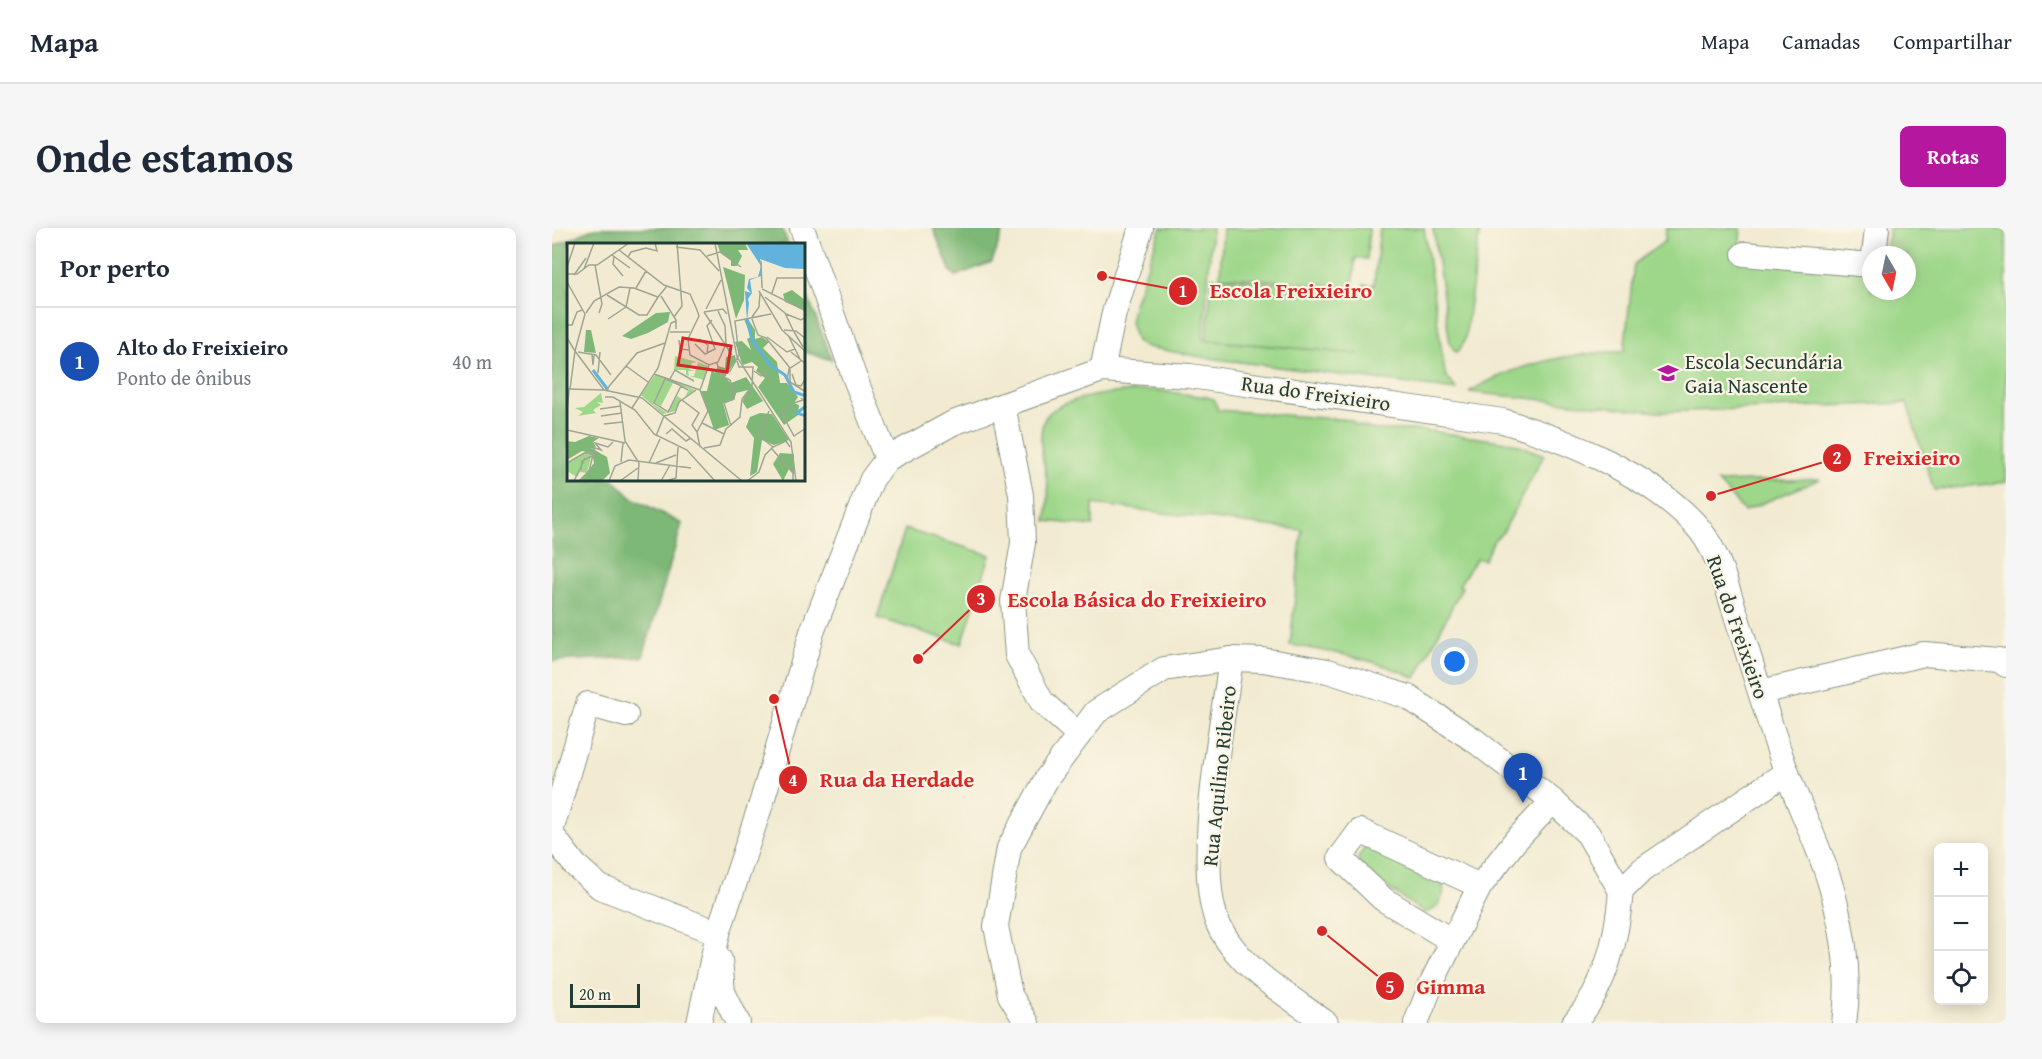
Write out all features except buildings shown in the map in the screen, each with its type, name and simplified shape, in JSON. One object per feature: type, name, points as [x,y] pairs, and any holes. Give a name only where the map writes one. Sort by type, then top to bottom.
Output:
[{"type":"street","points":[[802,228],[854,376],[887,459]]},
{"type":"street","points":[[699,1023],[718,933],[762,801],[812,632],[860,504],[872,479],[887,459],[953,423],[1102,370],[1114,313],[1141,228]]},
{"type":"street","points":[[1875,246],[1876,228]]},
{"type":"street","points":[[1744,254],[1862,264]]},
{"type":"street","name":"Rua do Freixieiro","points":[[1102,370],[1190,376],[1503,421],[1540,432],[1604,462],[1670,501],[1696,524],[1718,561],[1787,772],[1835,901],[1846,979],[1847,1001],[1844,1023]]},
{"type":"street","points":[[1003,405],[1021,495],[1023,543],[1013,601],[1017,655],[1042,702],[1079,735]]},
{"type":"street","points":[[1761,692],[1924,654],[1999,660],[2006,665]]},
{"type":"street","points":[[1027,1023],[1010,995],[996,926],[1009,848],[1047,778],[1096,712],[1164,669],[1231,659],[1263,660],[1328,671],[1408,698],[1474,740],[1553,801],[1588,834],[1621,891],[1618,927],[1606,968],[1589,1006],[1574,1023]]},
{"type":"street","name":"Rua Aquilino Ribeiro","points":[[1231,659],[1209,834],[1208,886],[1220,929],[1249,966],[1326,1023]]},
{"type":"street","points":[[552,828],[588,704],[626,715]]},
{"type":"street","points":[[1621,891],[1642,870],[1787,772]]},
{"type":"street","points":[[1416,1023],[1452,941],[1480,886],[1515,841],[1553,801]]},
{"type":"street","points":[[1452,941],[1383,899],[1340,858],[1360,831],[1480,886]]},
{"type":"street","points":[[552,835],[575,864],[600,887],[718,933]]},
{"type":"street","points":[[718,933],[723,992],[738,1023]]},
{"type":"green space","points":[[595,228],[782,228],[788,243],[567,243],[567,482],[616,482],[631,497],[682,524],[643,657],[552,661],[552,247]]},
{"type":"green space","points":[[933,228],[1004,228],[992,262],[956,276],[951,272]]},
{"type":"green space","points":[[1161,228],[1212,228],[1203,340],[1359,354],[1206,340],[1212,277],[1363,291],[1364,285],[1374,285],[1380,228],[1424,228],[1445,374],[1457,390],[1201,357],[1143,346],[1136,341],[1130,322],[1133,307]]},
{"type":"green space","points":[[1223,228],[1369,228],[1367,259],[1355,258],[1353,287],[1220,276]]},
{"type":"green space","points":[[1433,228],[1480,228],[1465,339],[1459,351],[1455,352],[1450,343]]},
{"type":"green space","points":[[1666,228],[1741,228],[1738,259],[1862,270],[1862,300],[1916,300],[1916,246],[1887,246],[1889,228],[2006,228],[2006,482],[1934,490],[1907,403],[1658,412],[1469,392],[1504,374],[1544,361],[1585,354],[1624,352],[1634,264],[1665,241]]},
{"type":"green space","points":[[806,292],[832,360],[806,353]]},
{"type":"green space","points":[[1154,390],[1214,399],[1218,410],[1351,420],[1356,425],[1375,430],[1422,430],[1514,443],[1544,455],[1503,532],[1494,540],[1484,560],[1477,558],[1459,585],[1462,587],[1416,678],[1369,661],[1290,645],[1302,530],[1093,504],[1093,526],[1046,521],[1048,488],[1041,431],[1049,413],[1075,400],[1092,396]]},
{"type":"green space","points":[[1820,479],[1744,511],[1718,482]]},
{"type":"green space","points":[[905,529],[990,555],[962,644],[877,618]]},
{"type":"green space","points":[[1366,845],[1442,882],[1442,897],[1437,906],[1424,913],[1361,869],[1358,858]]},
{"type":"place","name":"Escola Freixieiro","points":[[1102,276]]},
{"type":"place","name":"Escola Secundária Gaia Nascente","points":[[1668,373]]},
{"type":"place","name":"Freixieiro","points":[[1711,496]]},
{"type":"place","name":"Escola Básica do Freixieiro","points":[[918,659]]},
{"type":"place","name":"Rua da Herdade","points":[[774,699]]},
{"type":"place","name":"Alto do Freixieiro","points":[[1523,803]]},
{"type":"place","name":"Gimma","points":[[1322,931]]}]
